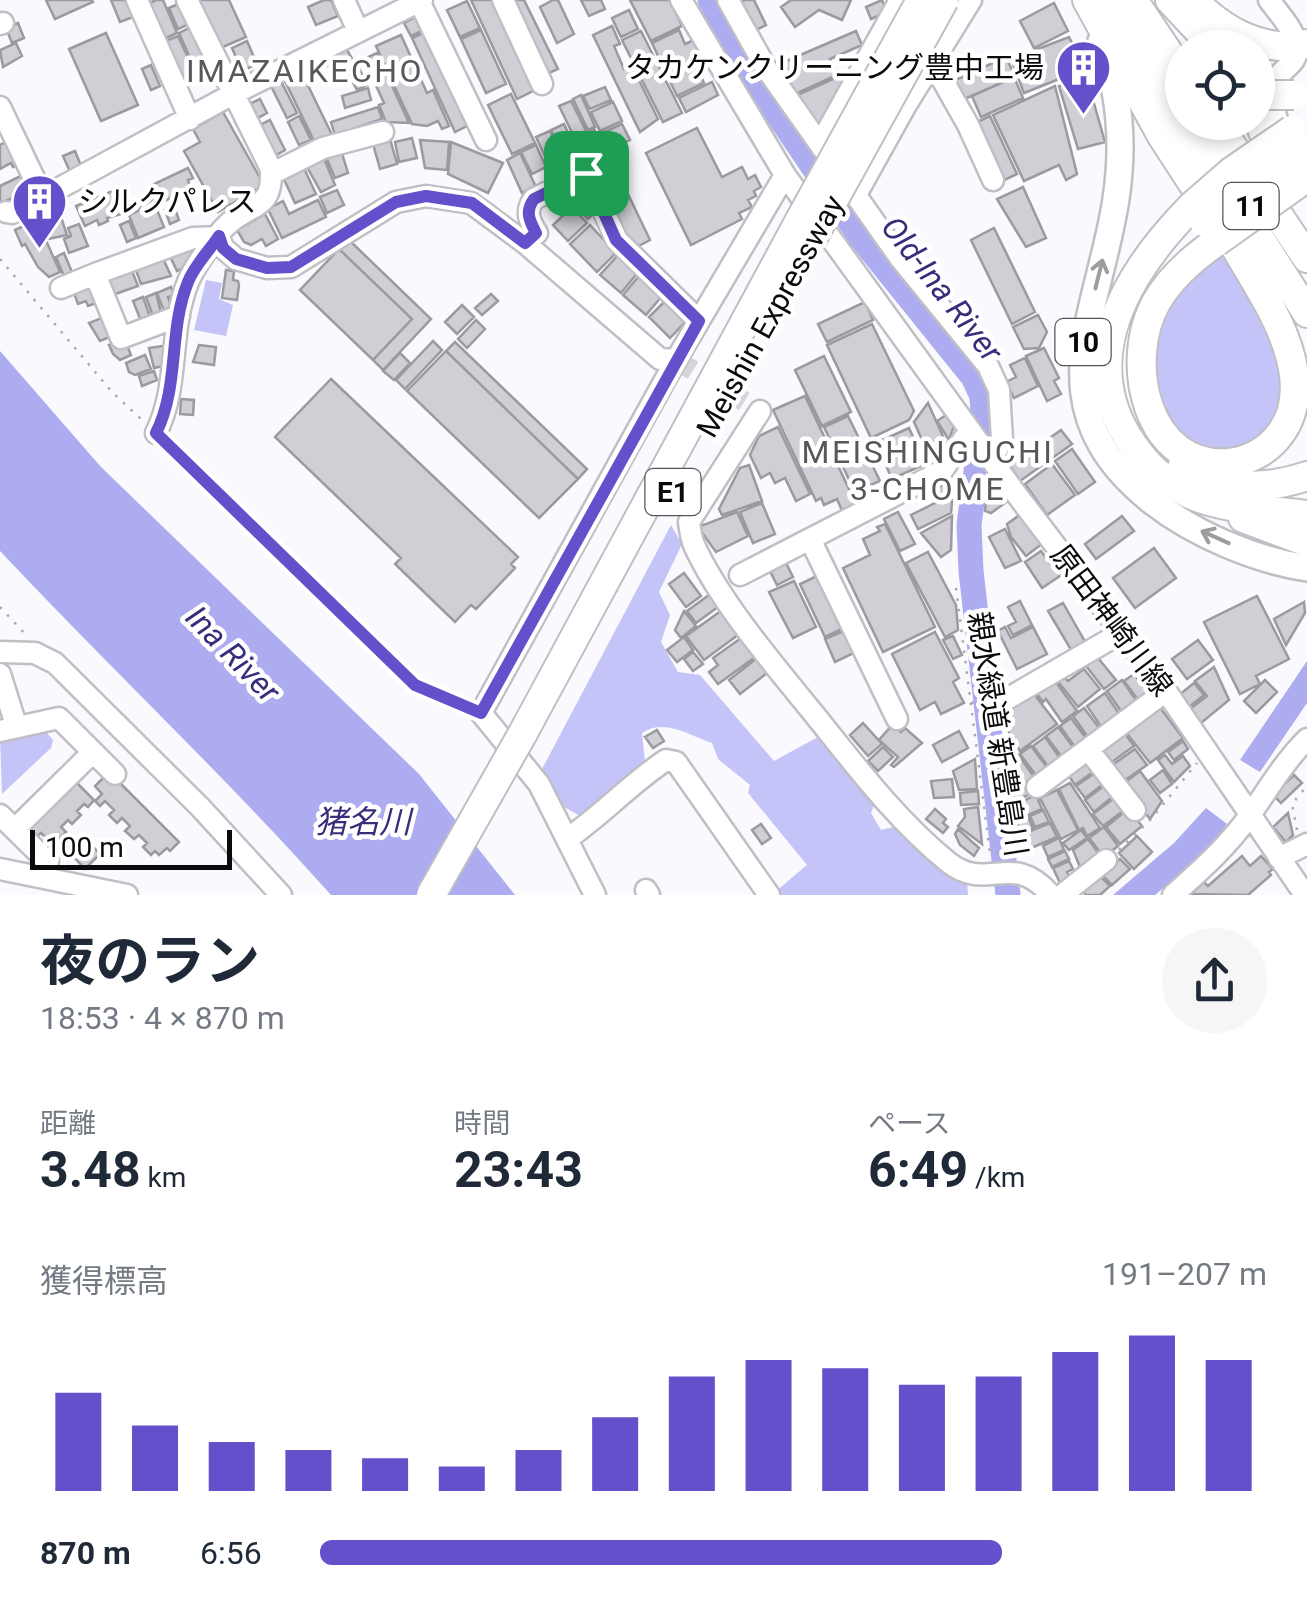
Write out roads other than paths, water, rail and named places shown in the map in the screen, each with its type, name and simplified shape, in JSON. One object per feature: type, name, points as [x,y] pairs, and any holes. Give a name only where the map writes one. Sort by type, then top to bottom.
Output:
[{"type":"highway","name":"Meishin Expressway","points":[[806,230],[928,52],[947,0]]},
{"type":"highway","points":[[1085,0],[1211,228],[1286,341],[1295,378],[1295,396],[1287,423],[1274,442],[1251,458],[1222,464],[1194,457],[1171,440],[1152,416],[1139,368],[1142,336],[1156,302],[1211,228],[1231,172],[1303,135]]},
{"type":"highway","points":[[1111,0],[1165,79]]},
{"type":"highway","points":[[1111,0],[1165,89]]},
{"type":"highway","points":[[1133,0],[1165,48]]},
{"type":"highway","points":[[1193,0],[1214,20],[1242,36],[1270,45],[1302,45]]},
{"type":"highway","name":"Meishin Expressway","points":[[452,895],[529,739],[806,230],[903,1]]},
{"type":"highway","points":[[1162,6],[1176,30]]},
{"type":"highway","points":[[1162,6],[1192,30]]},
{"type":"highway","points":[[1275,110],[1303,135]]},
{"type":"highway","points":[[1303,135],[1211,228],[1164,264],[1134,315],[1126,350],[1132,404],[1139,422],[1160,450],[1201,478],[1232,485],[1265,485],[1307,476]]},
{"type":"highway","points":[[1197,140],[1307,313]]},
{"type":"highway","name":"11","points":[[1207,140],[1307,289]]},
{"type":"highway","name":"11","points":[[1228,140],[1307,258]]},
{"type":"highway","points":[[1267,140],[1292,202],[1307,226]]},
{"type":"highway","points":[[1211,228],[1307,348]]},
{"type":"highway","points":[[1211,228],[1149,254],[1128,288],[1112,324],[1107,360],[1112,397],[1124,430],[1156,472],[1188,493],[1307,542]]},
{"type":"highway","points":[[1188,493],[1224,504],[1307,515]]},
{"type":"highway","name":"Meishin Expressway","points":[[431,895],[529,739]]},
{"type":"main road","name":"10","points":[[1085,0],[1113,78],[1120,135],[1116,198],[1081,358],[1092,422],[1122,474],[1171,514],[1248,551],[1307,568]]},
{"type":"street","points":[[137,0],[190,119]]},
{"type":"street","points":[[156,433],[168,411],[188,280],[227,225],[266,200],[272,186],[271,174],[186,0]]},
{"type":"street","points":[[344,0],[358,31]]},
{"type":"street","points":[[502,0],[542,84]]},
{"type":"street","name":"原田神崎川線","points":[[681,0],[784,176],[1166,691],[1305,895]]},
{"type":"street","points":[[728,0],[766,68],[900,258],[988,366],[999,390],[1002,439],[992,460]]},
{"type":"street","points":[[857,194],[928,52],[971,0]]},
{"type":"street","points":[[1269,0],[1302,45],[1294,62],[1275,81],[1274,106],[1287,143],[1303,135]]},
{"type":"street","points":[[6,212],[43,197],[358,31],[382,9],[421,1],[486,140]]},
{"type":"street","points":[[820,144],[903,1]]},
{"type":"street","points":[[928,52],[968,125],[992,180]]},
{"type":"street","points":[[0,107],[43,197]]},
{"type":"street","points":[[271,174],[323,148],[382,132]]},
{"type":"street","points":[[525,243],[536,233],[528,216],[534,199],[609,162]]},
{"type":"street","points":[[586,173],[616,240],[699,321]]},
{"type":"street","points":[[595,895],[540,784],[481,713],[676,360],[784,176]]},
{"type":"street","points":[[219,236],[223,248],[236,259],[267,268],[291,267],[396,202],[426,196],[472,203],[525,243],[660,360],[676,360]]},
{"type":"street","points":[[61,288],[193,238],[219,236]]},
{"type":"street","points":[[95,274],[121,338],[180,316]]},
{"type":"street","points":[[760,411],[689,522],[692,542],[769,659],[876,790],[950,864],[978,876],[993,865],[1018,871],[1038,880],[1051,895]]},
{"type":"street","points":[[740,575],[942,472],[970,430]]},
{"type":"street","points":[[810,539],[897,719]]},
{"type":"street","points":[[1005,700],[1121,633]]},
{"type":"street","points":[[0,652],[46,656],[188,794],[281,895]]},
{"type":"street","points":[[0,674],[8,728],[58,718],[115,774]]},
{"type":"street","points":[[1038,788],[1166,691]]},
{"type":"street","points":[[1173,895],[1214,860],[1246,810],[1307,739]]},
{"type":"street","points":[[1088,749],[1134,810]]},
{"type":"street","points":[[37,878],[7,822],[93,752]]},
{"type":"street","points":[[567,838],[634,782],[666,760],[676,762],[769,895]]},
{"type":"street","points":[[1279,858],[1305,844]]},
{"type":"street","points":[[1062,895],[1106,860]]},
{"type":"street","points":[[0,869],[113,894]]},
{"type":"water","name":"猪名川","points":[[0,351],[101,467],[419,774],[515,895],[331,895],[0,551]]},
{"type":"water","points":[[1307,661],[1307,703],[1260,772],[1240,760]]},
{"type":"water","points":[[1206,808],[1227,824],[1207,850],[1155,895],[1113,895],[1174,843]]},
{"type":"waterway","name":"Old-Ina River","points":[[710,0],[764,94],[861,238],[973,377],[982,396],[983,418],[969,525],[971,571],[1008,895]]},
{"type":"tunnel","points":[[676,360],[760,411]]},
{"type":"place","name":"タカケンクリーニング豊中工場","points":[[1083,116]]},
{"type":"place","name":"シルクパレス","points":[[39,250]]},
{"type":"district","name":"IMAZAIKECHO","points":[[305,71]]},
{"type":"district","name":"MEISHINGUCHI 3-CHOME","points":[[928,470]]},
{"type":"water label","name":"Ina River","points":[[233,654]]}]
